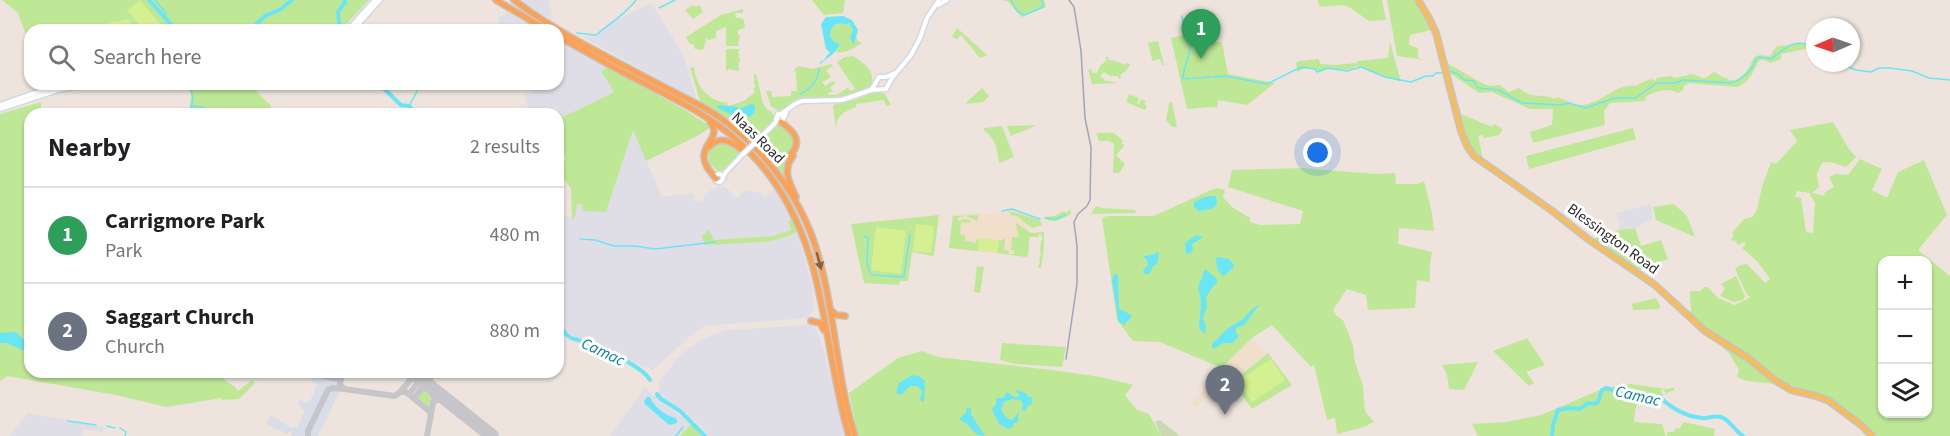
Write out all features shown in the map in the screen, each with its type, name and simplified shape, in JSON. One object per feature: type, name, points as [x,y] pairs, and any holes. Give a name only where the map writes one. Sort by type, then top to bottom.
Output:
[{"type":"highway","points":[[496,0],[536,24]]},
{"type":"highway","points":[[502,0],[537,24]]},
{"type":"highway","name":"Naas Road","points":[[514,0],[550,24]]},
{"type":"highway","name":"Naas Road","points":[[564,32],[717,116],[748,142],[786,186],[810,231],[826,291],[855,436]]},
{"type":"highway","name":"Naas Road","points":[[564,39],[669,95],[737,140],[753,156],[785,198],[795,218],[814,272],[849,436]]},
{"type":"highway","points":[[669,95],[713,126],[714,134],[705,148],[704,159],[719,176]]},
{"type":"highway","points":[[717,116],[768,155],[779,159],[791,154],[796,144],[793,133],[781,118]]},
{"type":"highway","points":[[781,118],[794,131],[798,141],[796,151],[787,164],[787,178],[810,231]]},
{"type":"highway","points":[[719,176],[709,166],[706,154],[713,143],[725,140],[735,144],[749,155],[771,179]]},
{"type":"highway","points":[[814,272],[819,313],[817,318],[811,321],[818,322],[823,327],[836,376]]},
{"type":"highway","points":[[826,291],[833,313],[845,316],[838,317],[834,321],[835,343]]},
{"type":"main road","points":[[353,24],[375,0]]},
{"type":"main road","points":[[359,24],[380,0]]},
{"type":"main road","name":"Blessington Road","points":[[1418,0],[1430,18],[1436,33],[1461,131],[1474,156],[1655,285],[1705,331],[1748,358],[1776,381],[1791,390],[1829,401],[1872,436]]},
{"type":"main road","points":[[719,176],[726,172],[795,104],[802,101],[842,100],[871,90],[886,89],[916,47],[928,15],[942,1]]},
{"type":"main road","points":[[871,90],[880,76],[898,71]]},
{"type":"main road","points":[[886,76],[890,82]]},
{"type":"main road","points":[[876,83],[880,89]]},
{"type":"main road","points":[[0,107],[47,90]]},
{"type":"main road","points":[[0,107],[58,90]]},
{"type":"shaded area","points":[[523,0],[549,0],[552,20],[524,3]]},
{"type":"shaded area","points":[[651,3],[680,49],[687,66],[695,99],[581,36],[596,35],[607,25]]},
{"type":"shaded area","points":[[507,12],[529,24],[499,24],[499,18]]},
{"type":"shaded area","points":[[564,43],[607,67],[601,71],[615,92],[564,117],[564,108],[528,108],[525,95],[535,91],[564,90]]},
{"type":"shaded area","points":[[633,129],[662,197],[693,193],[694,200],[700,202],[712,189],[720,186],[725,187],[732,196],[738,198],[743,191],[747,190],[760,193],[765,197],[774,190],[792,219],[788,221],[791,230],[773,236],[714,240],[709,230],[705,245],[765,242],[797,232],[813,289],[814,308],[808,318],[706,326],[697,330],[653,370],[578,339],[564,328],[564,216],[575,218],[576,204],[606,211]]},
{"type":"shaded area","points":[[1651,204],[1653,219],[1638,227],[1619,230],[1620,221],[1615,213]]},
{"type":"shaded area","points":[[1011,208],[1032,217],[1028,230],[1031,232],[1028,257],[949,248],[953,214],[998,213]]},
{"type":"shaded area","points":[[810,325],[815,328],[823,347],[845,436],[710,436],[658,393],[659,382],[677,359],[703,339],[725,330]]},
{"type":"shaded area","points":[[1250,340],[1254,340],[1265,353],[1268,353],[1231,382],[1213,403],[1206,397],[1196,407],[1191,404]]},
{"type":"shaded area","points":[[312,378],[344,378],[318,436],[293,436],[289,431],[287,434],[266,424],[271,415],[292,428],[297,427],[305,411],[298,405],[300,400],[306,403],[310,401],[317,385],[311,381]]},
{"type":"shaded area","points":[[645,387],[691,424],[680,436],[610,436]]},
{"type":"shaded area","points":[[28,413],[104,427],[103,432],[83,429],[82,436],[9,436]]},
{"type":"green space","points":[[2,0],[369,0],[347,24],[24,24],[24,30],[18,13]]},
{"type":"green space","points":[[140,0],[160,24],[139,24],[127,11]]},
{"type":"green space","points":[[812,0],[845,0],[843,13],[824,15]]},
{"type":"green space","points":[[1001,0],[1044,0],[1046,7],[1022,17],[1007,1]]},
{"type":"green space","points":[[1318,0],[1382,0],[1386,20],[1369,21],[1349,7],[1342,5],[1321,7]]},
{"type":"green space","points":[[1387,0],[1415,0],[1432,30],[1410,35],[1409,45],[1418,48],[1418,58],[1426,60],[1397,56]]},
{"type":"green space","points":[[693,5],[696,7],[699,5],[703,12],[693,19],[685,10]]},
{"type":"green space","points":[[743,9],[743,13],[735,13],[736,18],[744,20],[745,28],[738,30],[738,35],[740,35],[738,45],[740,46],[726,46],[726,27],[716,31],[716,38],[708,40],[707,37],[703,50],[695,49],[693,44],[690,44],[686,37],[721,15]]},
{"type":"green space","points":[[129,19],[130,24],[103,24]]},
{"type":"green space","points":[[839,23],[846,25],[849,23],[853,29],[850,41],[854,43],[856,35],[858,41],[862,43],[853,49],[836,52],[840,44],[833,41],[830,34],[832,28]]},
{"type":"green space","points":[[1193,24],[1203,37],[1203,42],[1222,42],[1228,74],[1275,83],[1247,105],[1218,100],[1217,108],[1187,109],[1171,38],[1186,35],[1184,29]]},
{"type":"green space","points":[[957,28],[987,55],[980,58],[961,35],[957,39],[952,37]]},
{"type":"green space","points":[[1158,41],[1164,65],[1160,59],[1152,61],[1148,43]]},
{"type":"green space","points":[[1390,42],[1401,82],[1357,66],[1321,72],[1308,67],[1297,72],[1296,63],[1299,61],[1319,59],[1320,64],[1334,65],[1388,58]]},
{"type":"green space","points":[[1806,43],[1806,49],[1781,54],[1781,59],[1771,63],[1762,59],[1747,80],[1737,87],[1689,83],[1678,93],[1662,90],[1646,96],[1645,101],[1610,103],[1604,111],[1605,125],[1533,143],[1530,132],[1552,125],[1553,109],[1530,109],[1492,92],[1479,93],[1451,74],[1447,63],[1482,83],[1490,86],[1500,85],[1509,92],[1519,88],[1528,94],[1555,99],[1558,97],[1573,104],[1582,105],[1596,101],[1622,87],[1637,86],[1651,79],[1656,81],[1656,78],[1671,76],[1676,78],[1692,74],[1703,78],[1714,72],[1735,80],[1746,72],[1754,57],[1770,56],[1777,46]]},
{"type":"green space","points":[[726,49],[740,49],[738,51],[739,71],[729,69],[726,71]]},
{"type":"green space","points":[[853,56],[871,72],[871,86],[838,97],[798,98],[781,112],[771,106],[766,91],[771,91],[772,97],[791,96],[791,91],[797,91],[794,70],[798,66],[813,69],[831,64],[833,66],[826,70],[831,77],[822,82],[825,86],[833,81],[835,84],[830,87],[833,91],[828,95],[837,95],[848,87],[850,91],[855,89],[837,62],[845,57]]},
{"type":"green space","points":[[1105,57],[1124,65],[1130,64],[1119,79],[1118,76],[1110,76],[1104,72],[1100,76],[1106,81],[1119,83],[1092,84],[1088,69],[1092,70],[1092,73],[1097,73],[1100,66],[1107,60]]},
{"type":"green space","points":[[607,67],[711,127],[646,161],[633,130],[606,212],[583,211],[582,204],[577,204],[575,218],[572,219],[571,189],[564,178],[564,161],[566,160],[564,117],[614,92],[601,71]]},
{"type":"green space","points":[[694,67],[697,81],[704,91],[714,99],[727,103],[728,106],[744,101],[755,92],[753,89],[756,86],[754,74],[756,74],[763,103],[774,115],[773,123],[754,141],[723,116],[701,104],[690,68]]},
{"type":"green space","points":[[982,88],[989,96],[983,102],[966,104],[968,101]]},
{"type":"green space","points":[[191,90],[254,90],[271,105],[271,108],[190,108]]},
{"type":"green space","points":[[880,92],[885,94],[891,105],[886,106],[884,100],[856,104],[856,107],[840,116],[836,131],[833,105]]},
{"type":"green space","points":[[1129,94],[1139,98],[1137,103],[1139,104],[1141,99],[1146,101],[1145,110],[1126,102]]},
{"type":"green space","points":[[41,102],[41,108],[24,108],[24,378],[224,378],[238,391],[252,380],[255,383],[239,399],[222,400],[222,398],[166,407],[116,395],[7,376],[0,381],[0,114]]},
{"type":"green space","points":[[1172,102],[1177,127],[1172,127],[1166,120],[1169,103]]},
{"type":"green space","points":[[1457,105],[1461,114],[1492,127],[1494,124],[1503,129],[1499,135],[1484,138],[1483,135],[1478,136],[1483,159],[1470,147]]},
{"type":"green space","points":[[1833,122],[1856,157],[1846,167],[1831,162],[1822,163],[1817,174],[1819,187],[1812,193],[1825,196],[1824,193],[1834,187],[1829,177],[1835,174],[1848,175],[1860,159],[1882,169],[1872,190],[1887,198],[1898,172],[1924,160],[1947,215],[1918,250],[1925,256],[1878,256],[1878,418],[1932,418],[1932,261],[1950,276],[1950,436],[1877,436],[1828,398],[1781,382],[1762,366],[1706,329],[1691,314],[1690,291],[1701,291],[1704,287],[1708,287],[1718,298],[1735,305],[1751,297],[1747,295],[1735,269],[1740,265],[1747,264],[1765,283],[1770,279],[1757,261],[1742,248],[1746,245],[1744,242],[1738,245],[1735,240],[1733,242],[1732,233],[1744,219],[1752,217],[1757,210],[1771,162],[1776,164],[1797,141],[1790,130]],"holes":[[[1797,191],[1811,193],[1815,203],[1813,233],[1806,232],[1801,198],[1795,197]]]},
{"type":"green space","points":[[778,123],[794,135],[795,145],[789,155],[777,157],[757,144]]},
{"type":"green space","points":[[1037,125],[1011,136],[1007,126]]},
{"type":"green space","points":[[1002,126],[1014,157],[999,163],[995,144],[983,129]]},
{"type":"green space","points":[[1633,128],[1636,139],[1529,169],[1526,156]]},
{"type":"green space","points":[[1096,133],[1114,133],[1123,141],[1124,146],[1116,155],[1125,164],[1119,173],[1113,173],[1114,144],[1110,141],[1099,141]]},
{"type":"green space","points":[[725,141],[742,152],[724,170],[718,171],[710,164],[708,153],[713,145]]},
{"type":"green space","points":[[762,151],[768,156],[789,156],[792,190]]},
{"type":"green space","points":[[1301,168],[1376,174],[1395,173],[1396,184],[1417,184],[1424,181],[1432,213],[1434,231],[1399,228],[1398,244],[1432,252],[1428,266],[1430,267],[1430,282],[1417,280],[1415,308],[1368,310],[1366,295],[1347,289],[1333,310],[1343,320],[1353,345],[1355,362],[1363,386],[1365,411],[1374,422],[1337,434],[1335,418],[1327,420],[1314,365],[1311,367],[1272,325],[1253,337],[1222,368],[1160,342],[1133,341],[1117,320],[1102,218],[1107,216],[1154,216],[1218,188],[1225,190],[1223,197],[1232,207],[1250,218],[1250,222],[1260,225],[1300,224],[1303,211],[1228,187],[1232,170]]},
{"type":"green space","points":[[1674,204],[1687,216],[1695,237],[1656,220],[1653,207]]},
{"type":"green space","points":[[1096,206],[1135,210],[1136,213],[1091,214]]},
{"type":"green space","points":[[1070,208],[1071,214],[1060,220],[1050,221],[1044,217],[1055,216],[1064,211],[1067,213]]},
{"type":"green space","points":[[1009,211],[1040,220],[1042,225],[1032,228],[1017,216],[1011,215]]},
{"type":"green space","points":[[939,215],[934,255],[912,252],[908,281],[900,281],[899,285],[864,283],[851,224]]},
{"type":"green space","points":[[978,215],[978,221],[965,216],[958,217],[958,221],[970,220],[970,223],[961,222],[960,234],[965,235],[965,241],[976,243],[979,239],[978,250],[987,252],[949,248],[953,216]]},
{"type":"green space","points":[[792,219],[797,232],[765,242],[705,245],[702,236],[709,230],[714,240],[773,236],[791,230],[788,221]]},
{"type":"green space","points":[[1015,222],[1031,233],[1044,232],[1041,269],[1038,267],[1043,240],[1039,234],[1038,237],[1030,237],[1026,257],[997,253],[999,240],[1003,240],[1003,237],[1004,250],[1009,251],[1009,254],[1014,254],[1014,250],[1011,250],[1012,237],[1019,237]]},
{"type":"green space","points":[[916,224],[934,226],[931,253],[913,251]]},
{"type":"green space","points":[[876,227],[906,231],[901,274],[871,270]]},
{"type":"green space","points":[[1635,228],[1641,246],[1661,240],[1668,259],[1636,270],[1592,239],[1619,230]]},
{"type":"green space","points":[[979,238],[999,240],[998,252],[978,250]]},
{"type":"green space","points":[[977,266],[984,267],[980,293],[974,292]]},
{"type":"green space","points":[[1736,276],[1745,296],[1743,300],[1734,302],[1720,296],[1725,288],[1721,284]]},
{"type":"green space","points":[[1656,298],[1659,309],[1633,310],[1632,304]]},
{"type":"green space","points":[[1527,338],[1545,365],[1526,372],[1534,383],[1529,386],[1493,351]]},
{"type":"green space","points":[[1002,343],[1066,347],[1062,367],[1015,364],[1000,360]]},
{"type":"green space","points":[[1718,343],[1752,363],[1775,384],[1748,381],[1737,377],[1739,370],[1729,353]]},
{"type":"green space","points":[[922,351],[938,357],[1101,377],[1133,385],[1125,395],[1137,410],[1149,414],[1161,436],[858,436],[849,393],[898,358]]},
{"type":"green space","points":[[1268,353],[1292,385],[1252,409],[1232,382]]},
{"type":"green space","points":[[1271,359],[1285,380],[1252,402],[1238,381]]},
{"type":"green space","points":[[1478,362],[1464,390],[1449,389],[1447,374],[1442,365]]},
{"type":"green space","points":[[1631,384],[1667,389],[1675,387],[1667,395],[1663,389],[1661,390],[1663,396],[1639,397],[1605,388]]},
{"type":"green space","points":[[1606,388],[1639,399],[1650,398],[1639,400],[1634,422],[1662,424],[1666,436],[1553,436],[1558,411],[1569,408],[1580,410],[1588,404],[1594,405],[1599,402],[1600,393]]},
{"type":"green space","points":[[1602,389],[1597,402],[1587,403],[1582,409],[1566,407],[1556,411],[1551,436],[1478,436],[1472,424],[1506,422],[1541,415]]},
{"type":"green space","points":[[422,391],[430,396],[430,408],[418,398]]},
{"type":"green space","points":[[1160,420],[1180,436],[1161,436],[1155,422]]},
{"type":"green space","points":[[693,422],[706,436],[680,436]]},
{"type":"green space","points":[[1684,422],[1715,429],[1714,436],[1667,436],[1667,432],[1674,432],[1675,428],[1679,429]]},
{"type":"water","points":[[843,16],[852,20],[858,30],[854,44],[850,38],[853,30],[849,23],[835,25],[830,35],[833,41],[840,44],[833,54],[823,61],[830,52],[826,49],[821,24],[826,17]]},
{"type":"water","points":[[751,104],[755,105],[755,109],[752,116],[747,117],[739,115],[739,112],[734,116],[716,107],[720,105],[740,109]]},
{"type":"water","points":[[1216,196],[1217,204],[1212,209],[1199,211],[1194,207],[1194,202]]},
{"type":"water","points":[[1196,235],[1202,238],[1192,244],[1191,253],[1186,254],[1185,243]]},
{"type":"water","points":[[1158,252],[1157,264],[1153,266],[1150,273],[1145,275],[1143,270],[1148,265],[1143,256]]},
{"type":"water","points":[[1216,257],[1230,260],[1234,267],[1222,276],[1217,268]]},
{"type":"water","points":[[1205,269],[1218,282],[1206,297],[1207,307],[1203,318],[1206,326],[1205,334],[1199,328],[1201,303],[1198,288]]},
{"type":"water","points":[[1115,274],[1118,275],[1119,309],[1132,316],[1124,325],[1118,319],[1112,281]]},
{"type":"water","points":[[1260,304],[1244,325],[1236,328],[1239,336],[1233,343],[1223,343],[1212,348],[1212,344],[1227,329]]},
{"type":"water","points":[[16,332],[24,340],[24,350],[0,343],[0,333]]},
{"type":"water","points":[[912,375],[919,376],[925,381],[924,401],[922,402],[920,399],[922,391],[917,386],[910,386],[901,395],[896,393],[899,383]]},
{"type":"water","points":[[1017,390],[1032,397],[1032,404],[1025,411],[1021,410],[1023,405],[1021,400],[1012,399],[1004,402],[1001,410],[1007,418],[1012,420],[1019,412],[1018,422],[1008,429],[999,424],[992,409],[996,404],[996,398],[1003,398],[1007,392],[1018,397]]},
{"type":"water","points":[[647,397],[650,397],[661,411],[677,419],[677,423],[669,425],[645,404]]},
{"type":"water","points":[[967,407],[971,408],[971,414],[985,436],[977,434],[960,420],[966,413]]},
{"type":"waterway","name":"Camac","points":[[149,0],[171,24]]},
{"type":"waterway","name":"Camac","points":[[155,0],[166,13],[165,19]]},
{"type":"waterway","name":"Camac","points":[[256,24],[265,16],[281,9],[292,0]]},
{"type":"waterway","name":"Camac","points":[[339,23],[338,12],[344,0]]},
{"type":"waterway","points":[[577,33],[596,35],[622,15],[636,0]]},
{"type":"waterway","points":[[659,8],[675,0]]},
{"type":"waterway","points":[[1011,0],[1017,11],[1024,15],[1043,7],[1042,0]]},
{"type":"waterway","points":[[1182,16],[1189,43]]},
{"type":"waterway","points":[[1449,71],[1465,80],[1474,81],[1478,88],[1499,90],[1522,103],[1560,105],[1569,103],[1586,108],[1614,98],[1635,98],[1657,83],[1675,83],[1683,80],[1731,83],[1746,74],[1759,57],[1771,59],[1790,45],[1806,44]]},
{"type":"waterway","points":[[1190,45],[1183,78],[1190,79]]},
{"type":"waterway","points":[[1214,77],[1225,76],[1267,84],[1301,67],[1315,69],[1317,72],[1327,68],[1347,71],[1361,67],[1385,77],[1411,82],[1426,76],[1433,76],[1436,73],[1444,73]]},
{"type":"waterway","points":[[800,94],[813,84],[819,68]]},
{"type":"waterway","points":[[1860,71],[1871,72],[1879,68],[1889,68],[1912,71],[1929,78],[1950,80]]},
{"type":"waterway","points":[[1199,78],[1211,77]]},
{"type":"waterway","points":[[1192,78],[1197,78]]},
{"type":"waterway","points":[[191,90],[193,98],[191,108]]},
{"type":"waterway","name":"Camac","points":[[385,90],[401,105],[410,108]]},
{"type":"waterway","points":[[409,106],[418,90]]},
{"type":"waterway","points":[[192,106],[204,108]]},
{"type":"waterway","points":[[1002,211],[1012,209],[1040,219]]},
{"type":"waterway","points":[[1045,218],[1056,219],[1065,215]]},
{"type":"waterway","points":[[870,273],[904,277],[910,234]]},
{"type":"waterway","points":[[864,236],[868,238],[869,271]]},
{"type":"waterway","points":[[580,239],[595,240],[614,246],[655,249],[715,242]]},
{"type":"waterway","name":"Camac","points":[[564,332],[571,338],[602,349],[637,367],[650,380]]},
{"type":"waterway","name":"Camac","points":[[1552,436],[1558,410],[1580,409],[1588,403],[1594,404],[1598,402],[1602,390],[1606,388],[1639,398],[1660,397],[1669,405],[1690,416],[1721,417],[1743,436]]},
{"type":"waterway","name":"Camac","points":[[657,394],[680,411],[705,436]]},
{"type":"waterway","points":[[68,421],[96,425]]},
{"type":"waterway","points":[[107,426],[115,428]]},
{"type":"waterway","points":[[676,436],[683,427]]},
{"type":"waterway","points":[[120,428],[126,432],[125,436]]},
{"type":"taxiway","points":[[335,378],[341,379]]},
{"type":"taxiway","points":[[341,378],[340,384],[344,389],[395,396],[412,378]]},
{"type":"taxiway","points":[[409,394],[421,378]]},
{"type":"taxiway","points":[[414,398],[430,378]]},
{"type":"taxiway","points":[[427,436],[434,398],[429,385]]},
{"type":"taxiway","points":[[308,436],[308,431],[328,390],[345,389]]},
{"type":"taxiway","points":[[400,392],[406,392],[431,415]]},
{"type":"taxiway","points":[[433,402],[439,399],[447,400]]},
{"type":"runway","points":[[419,378],[492,436]]},
{"type":"tram line","points":[[1066,359],[1077,284],[1077,246],[1074,222],[1090,200],[1091,147],[1085,118],[1081,51],[1074,7],[1069,0]]},
{"type":"place","name":"Carrigmore Park","points":[[1201,59]]},
{"type":"place","name":"Saggart Church","points":[[1225,415]]}]
